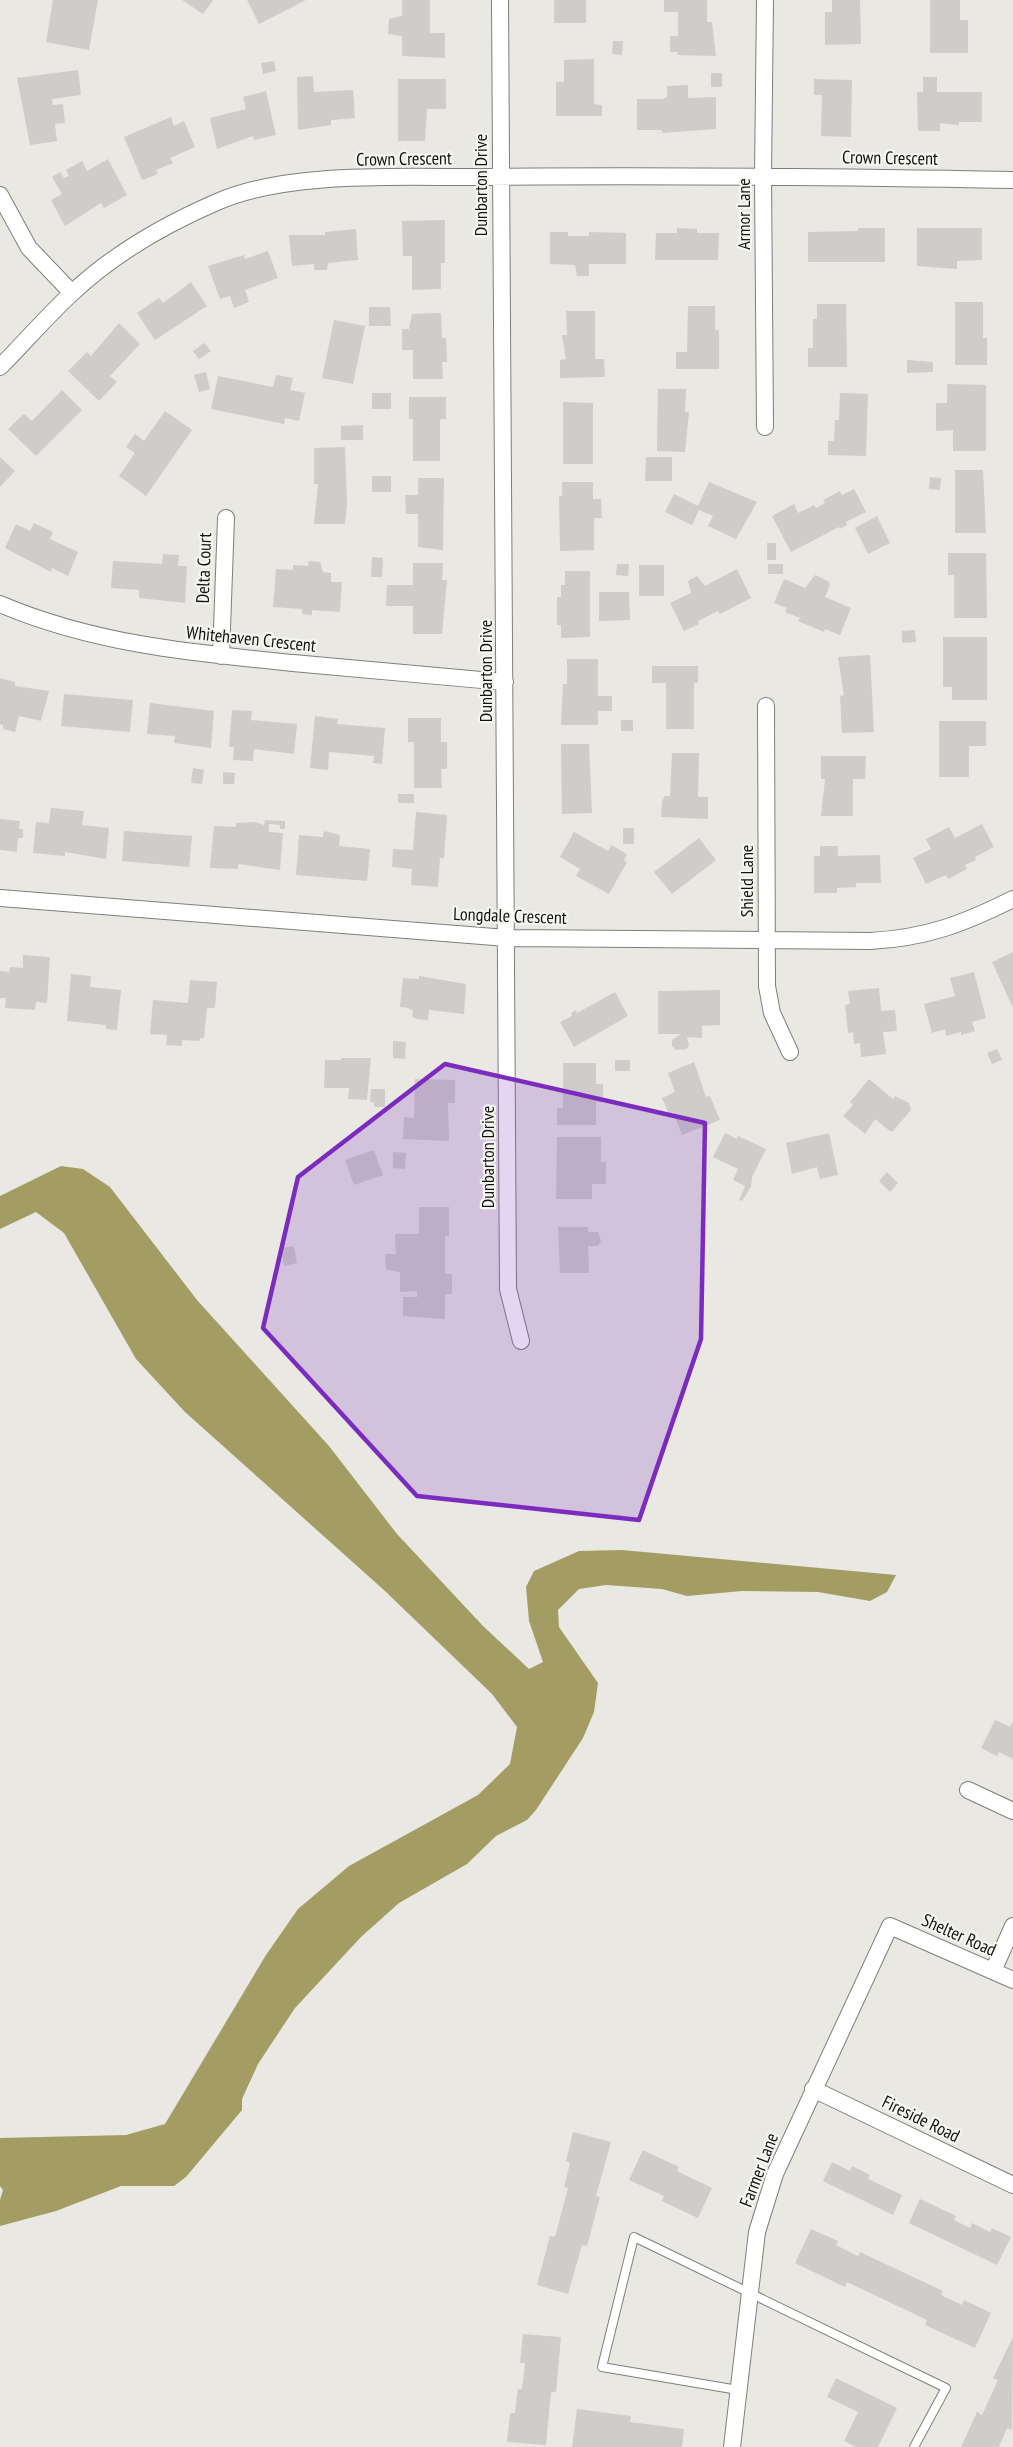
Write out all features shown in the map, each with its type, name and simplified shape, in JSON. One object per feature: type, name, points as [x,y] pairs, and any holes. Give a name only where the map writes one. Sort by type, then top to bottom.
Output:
[{"type":"street","name":"Dunbarton Drive","points":[[500,0],[508,1288],[521,1341]]},
{"type":"street","name":"Armor Lane","points":[[765,0],[763,176],[765,427]]},
{"type":"street","name":"Crown Crescent","points":[[0,367],[72,293],[116,258],[158,232],[219,201],[278,185],[337,179],[501,177],[763,176],[1013,180]]},
{"type":"street","points":[[0,195],[29,248],[72,293]]},
{"type":"street","name":"Delta Court","points":[[220,656],[226,518]]},
{"type":"street","name":"Whitehaven Crescent","points":[[0,604],[39,621],[82,633],[171,650],[505,682]]},
{"type":"street","name":"Shield Lane","points":[[766,706],[767,986],[772,1013],[790,1052]]},
{"type":"street","name":"Longdale Crescent","points":[[0,898],[507,938],[767,940],[905,939],[933,933],[1013,899]]},
{"type":"street","points":[[968,1790],[1013,1811]]},
{"type":"street","name":"Shelter Road","points":[[890,1926],[1013,1980]]},
{"type":"street","name":"Farmer Lane","points":[[733,2446],[750,2292],[758,2232],[764,2207],[775,2174],[813,2089],[890,1926]]},
{"type":"street","points":[[993,1971],[1013,1926]]},
{"type":"street","name":"Fireside Road","points":[[813,2089],[1013,2185]]},
{"type":"lane","points":[[738,2390],[602,2367],[634,2237],[946,2388],[914,2447]]},
{"type":"highlighted area","points":[[445,1064],[705,1123],[701,1339],[639,1520],[417,1496],[263,1328],[298,1177]]},
{"type":"shaded area","points":[[61,1166],[83,1169],[110,1187],[197,1300],[329,1446],[397,1534],[483,1626],[529,1669],[543,1662],[529,1621],[526,1587],[534,1571],[579,1551],[622,1550],[896,1575],[887,1592],[870,1601],[818,1592],[742,1591],[687,1596],[662,1589],[606,1585],[579,1589],[558,1610],[559,1627],[598,1683],[594,1712],[583,1738],[527,1820],[496,1836],[467,1864],[399,1903],[361,1937],[295,2008],[258,2064],[242,2099],[242,2110],[186,2177],[174,2186],[121,2186],[56,2211],[0,2226],[0,2200],[3,2190],[0,2186],[0,2138],[126,2135],[165,2124],[266,1955],[298,1909],[349,1866],[478,1795],[510,1764],[517,1727],[492,1694],[385,1591],[185,1412],[136,1359],[64,1233],[36,1212],[0,1229],[0,1196]]},
{"type":"building","points":[[53,0],[98,0],[89,50],[46,42]]},
{"type":"building","points":[[182,0],[213,0],[203,14]]},
{"type":"building","points":[[247,0],[306,0],[259,24]]},
{"type":"building","points":[[402,0],[430,0],[430,33],[445,33],[445,58],[402,56],[402,36],[388,34],[389,19],[402,16]]},
{"type":"building","points":[[554,0],[586,0],[586,23],[554,23]]},
{"type":"building","points":[[664,0],[707,0],[707,22],[712,22],[716,56],[677,55],[678,52],[670,52],[670,36],[678,36],[678,12],[664,12]]},
{"type":"building","points":[[832,0],[860,0],[861,44],[825,45],[825,12],[832,12]]},
{"type":"building","points":[[930,0],[960,0],[960,20],[968,20],[968,53],[930,53]]},
{"type":"building","points":[[613,41],[623,41],[622,55],[612,54]]},
{"type":"building","points":[[594,59],[594,104],[602,105],[602,116],[556,116],[556,82],[564,82],[564,60]]},
{"type":"building","points":[[274,61],[276,71],[263,74],[261,63]]},
{"type":"building","points":[[78,70],[81,95],[52,99],[53,105],[63,104],[65,123],[55,124],[57,141],[30,145],[17,78]]},
{"type":"building","points":[[711,73],[722,73],[722,87],[711,87]]},
{"type":"building","points":[[313,76],[314,92],[353,90],[355,118],[331,120],[331,125],[298,130],[297,77]]},
{"type":"building","points":[[923,77],[937,77],[937,92],[982,92],[982,122],[959,122],[959,125],[940,123],[940,131],[918,131],[917,92],[923,92]]},
{"type":"building","points":[[398,79],[446,79],[446,109],[427,109],[425,141],[398,141]]},
{"type":"building","points":[[814,79],[852,80],[851,137],[821,136],[822,95],[814,95]]},
{"type":"building","points":[[688,85],[688,98],[716,97],[716,129],[662,133],[662,130],[637,130],[637,99],[663,99],[667,97],[667,86]]},
{"type":"building","points":[[266,91],[276,135],[254,140],[253,136],[217,149],[210,118],[246,109],[243,97]]},
{"type":"building","points":[[171,117],[174,126],[184,121],[195,147],[170,158],[173,163],[156,170],[158,174],[142,180],[124,137]]},
{"type":"building","points":[[108,159],[127,195],[104,208],[101,203],[65,226],[51,200],[62,194],[52,177],[60,172],[64,178],[69,176],[66,170],[82,161],[87,171]]},
{"type":"building","points":[[445,220],[445,263],[441,263],[441,289],[412,290],[412,256],[403,256],[402,221]]},
{"type":"building","points":[[677,228],[697,229],[697,233],[719,233],[718,260],[655,260],[656,233],[677,233]]},
{"type":"building","points":[[858,228],[885,228],[885,262],[808,262],[808,232],[858,231]]},
{"type":"building","points":[[917,228],[982,228],[982,260],[957,261],[957,269],[917,266]]},
{"type":"building","points":[[356,229],[358,260],[328,263],[327,270],[314,270],[314,264],[292,266],[289,235],[325,235],[325,232]]},
{"type":"building","points":[[550,232],[568,232],[568,236],[589,236],[589,232],[626,233],[626,264],[589,264],[589,276],[577,276],[575,265],[550,264]]},
{"type":"building","points":[[268,251],[278,278],[245,290],[249,302],[234,308],[230,296],[220,299],[208,266],[244,255],[245,259]]},
{"type":"building","points":[[191,282],[207,306],[155,340],[137,313],[159,298],[163,303]]},
{"type":"building","points":[[955,302],[983,302],[983,338],[987,338],[987,365],[955,365]]},
{"type":"building","points":[[817,304],[846,304],[847,367],[808,367],[808,348],[813,348],[813,319],[817,319]]},
{"type":"building","points":[[688,306],[715,306],[715,330],[719,330],[719,369],[676,369],[676,352],[687,352]]},
{"type":"building","points":[[369,307],[390,307],[391,326],[369,326]]},
{"type":"building","points":[[566,311],[595,311],[595,359],[604,359],[605,377],[560,378],[560,360],[566,359],[562,335],[567,335]]},
{"type":"building","points":[[441,313],[442,338],[446,338],[447,362],[442,362],[443,379],[413,379],[413,350],[402,350],[402,329],[409,329],[412,314]]},
{"type":"building","points":[[334,320],[365,326],[353,384],[322,378]]},
{"type":"building","points":[[119,323],[140,344],[110,376],[117,382],[99,401],[68,371],[87,352],[91,356]]},
{"type":"building","points":[[204,343],[211,351],[199,359],[193,351]]},
{"type":"building","points":[[907,360],[933,362],[933,372],[907,373]]},
{"type":"building","points":[[206,372],[210,389],[199,392],[194,375]]},
{"type":"building","points":[[276,375],[293,378],[290,390],[305,393],[299,421],[285,418],[284,424],[211,409],[218,376],[273,387]]},
{"type":"building","points":[[947,384],[986,385],[986,451],[953,451],[953,430],[936,431],[936,403],[947,403]]},
{"type":"building","points":[[658,389],[686,389],[685,412],[689,412],[685,452],[657,451]]},
{"type":"building","points":[[62,390],[82,410],[36,456],[8,429],[24,414],[32,421]]},
{"type":"building","points":[[372,393],[391,393],[391,409],[372,409]]},
{"type":"building","points":[[840,393],[868,394],[866,456],[828,455],[828,441],[834,441],[835,420],[839,420]]},
{"type":"building","points":[[409,397],[446,397],[446,419],[440,419],[440,461],[413,461],[413,419],[409,419]]},
{"type":"building","points":[[563,402],[593,403],[593,464],[563,464]]},
{"type":"building","points":[[165,411],[192,430],[146,496],[119,476],[135,453],[126,447],[135,434],[144,441]]},
{"type":"building","points":[[363,425],[363,440],[341,440],[341,426]]},
{"type":"building","points":[[345,447],[347,503],[345,524],[314,524],[318,484],[314,484],[314,448]]},
{"type":"building","points":[[0,457],[15,471],[0,487]]},
{"type":"building","points":[[646,457],[672,457],[672,481],[645,481]]},
{"type":"building","points":[[955,470],[983,470],[986,533],[955,533]]},
{"type":"building","points":[[372,476],[391,476],[391,492],[372,492]]},
{"type":"building","points":[[930,477],[941,478],[940,490],[929,489]]},
{"type":"building","points":[[418,478],[444,478],[443,550],[418,547],[418,514],[406,514],[405,495],[418,495]]},
{"type":"building","points":[[562,482],[593,482],[593,499],[601,499],[602,518],[594,518],[594,550],[560,551],[559,496],[562,496]]},
{"type":"building","points":[[709,482],[757,502],[736,539],[708,526],[713,516],[699,510],[692,525],[665,512],[674,494],[698,506]]},
{"type":"building","points":[[854,489],[866,512],[846,522],[847,525],[840,529],[839,527],[791,552],[772,516],[794,504],[798,513],[814,505],[816,508],[825,503],[823,500],[840,491],[842,495]]},
{"type":"building","points":[[877,516],[890,543],[868,554],[855,528]]},
{"type":"building","points":[[34,523],[53,532],[50,539],[78,552],[68,576],[52,568],[51,572],[5,548],[16,524],[30,531]]},
{"type":"building","points":[[767,543],[776,543],[776,560],[767,560]]},
{"type":"building","points":[[948,553],[986,553],[987,618],[954,618],[954,575],[948,575]]},
{"type":"building","points":[[163,554],[179,555],[178,566],[187,566],[185,603],[139,598],[139,590],[111,588],[113,561],[162,564]]},
{"type":"building","points":[[372,557],[383,558],[382,577],[371,577]]},
{"type":"building","points":[[309,561],[320,562],[323,572],[331,573],[331,582],[342,582],[340,612],[312,610],[312,615],[302,614],[302,609],[273,607],[276,569],[293,570],[293,565],[308,566]]},
{"type":"building","points":[[413,563],[443,563],[442,580],[447,580],[442,634],[413,634],[413,606],[386,606],[387,585],[413,585]]},
{"type":"building","points":[[617,564],[629,564],[628,576],[616,575]]},
{"type":"building","points":[[768,564],[783,564],[783,574],[768,574]]},
{"type":"building","points":[[639,565],[664,565],[664,596],[639,596]]},
{"type":"building","points":[[737,569],[751,598],[720,614],[718,611],[684,631],[670,603],[691,593],[688,581],[697,576],[705,586]]},
{"type":"building","points":[[565,571],[590,571],[590,637],[561,638],[561,625],[557,625],[557,597],[561,597],[561,585],[565,585]]},
{"type":"building","points":[[815,575],[828,581],[830,585],[825,597],[851,608],[840,635],[825,629],[824,632],[798,621],[800,618],[785,612],[787,608],[774,603],[784,579],[805,588]]},
{"type":"building","points":[[599,592],[629,592],[630,620],[599,621]]},
{"type":"building","points":[[915,630],[916,642],[902,643],[902,631]]},
{"type":"building","points":[[943,637],[987,637],[987,700],[952,700],[952,687],[943,687]]},
{"type":"building","points":[[870,655],[874,732],[842,733],[840,696],[844,695],[838,657]]},
{"type":"building","points":[[567,659],[598,659],[598,696],[612,696],[612,711],[598,711],[598,725],[561,725],[563,684],[567,684]]},
{"type":"building","points":[[652,666],[698,666],[698,683],[694,683],[694,729],[666,729],[666,683],[652,683]]},
{"type":"building","points":[[0,678],[15,682],[15,686],[49,691],[41,721],[19,716],[15,732],[3,729],[3,725],[0,724]]},
{"type":"building","points":[[64,694],[133,700],[130,732],[61,726]]},
{"type":"building","points":[[150,703],[214,711],[211,748],[174,743],[175,736],[147,734]]},
{"type":"building","points":[[232,710],[252,711],[251,720],[297,724],[294,754],[254,749],[253,761],[233,760],[234,747],[229,747]]},
{"type":"building","points":[[315,716],[338,719],[337,724],[385,728],[382,764],[373,763],[374,756],[329,752],[328,770],[310,768]]},
{"type":"building","points":[[408,718],[441,718],[441,742],[447,742],[447,769],[441,769],[442,788],[414,788],[414,742],[408,742]]},
{"type":"building","points":[[621,720],[633,720],[633,731],[621,731]]},
{"type":"building","points":[[939,721],[986,721],[986,746],[969,746],[969,777],[939,777]]},
{"type":"building","points":[[561,744],[589,744],[592,813],[562,814]]},
{"type":"building","points":[[672,753],[699,753],[698,797],[708,797],[708,819],[661,817],[662,801],[665,796],[670,796]]},
{"type":"building","points":[[821,756],[866,756],[865,779],[853,779],[853,816],[821,816],[825,779],[821,779]]},
{"type":"building","points":[[193,768],[204,770],[202,784],[191,783]]},
{"type":"building","points":[[223,772],[235,773],[234,784],[223,784]]},
{"type":"building","points":[[398,794],[414,794],[414,803],[398,803]]},
{"type":"building","points":[[51,808],[84,811],[82,825],[109,828],[106,859],[65,852],[65,856],[33,853],[36,822],[49,823]]},
{"type":"building","points":[[416,812],[447,815],[444,858],[440,858],[438,887],[411,885],[412,869],[392,867],[393,849],[413,850]]},
{"type":"building","points":[[0,819],[20,821],[19,829],[23,829],[23,838],[18,838],[17,852],[0,850]]},
{"type":"building","points":[[265,820],[285,821],[285,829],[280,829],[280,825],[269,824],[269,832],[283,833],[280,870],[238,864],[238,869],[210,868],[214,826],[236,827],[236,823],[255,822],[264,825]]},
{"type":"building","points":[[982,824],[994,847],[965,865],[967,869],[948,879],[946,875],[926,884],[913,858],[931,849],[926,839],[949,827],[955,838]]},
{"type":"building","points":[[623,828],[634,828],[634,844],[623,844]]},
{"type":"building","points":[[124,831],[192,836],[189,867],[122,861]]},
{"type":"building","points":[[324,831],[340,835],[339,846],[370,849],[367,881],[296,875],[299,835],[323,837]]},
{"type":"building","points":[[574,832],[608,851],[611,845],[627,854],[624,861],[627,862],[609,894],[576,876],[580,869],[560,857]]},
{"type":"building","points":[[699,838],[716,860],[672,894],[654,872]]},
{"type":"building","points":[[820,846],[838,846],[838,856],[880,855],[881,883],[856,883],[856,887],[837,888],[837,893],[814,893],[814,856],[820,856]]},
{"type":"building","points":[[1013,952],[1013,1008],[992,962]]},
{"type":"building","points":[[23,955],[50,957],[47,1003],[36,1002],[35,1010],[5,1008],[6,998],[0,998],[0,971],[9,972],[10,967],[23,968]]},
{"type":"building","points":[[974,972],[986,1018],[972,1022],[975,1031],[961,1035],[961,1032],[946,1036],[945,1029],[932,1033],[924,1004],[955,996],[950,978]]},
{"type":"building","points":[[71,974],[91,976],[90,987],[121,990],[117,1030],[106,1029],[106,1025],[67,1021]]},
{"type":"building","points":[[419,976],[466,984],[464,1014],[429,1010],[428,1020],[417,1019],[412,1017],[413,1011],[400,1007],[403,978],[419,979]]},
{"type":"building","points":[[190,980],[217,982],[215,1008],[207,1008],[204,1038],[200,1038],[200,1041],[182,1040],[182,1046],[166,1045],[167,1035],[150,1034],[153,1000],[188,1003]]},
{"type":"building","points":[[879,988],[881,1011],[895,1010],[897,1031],[883,1032],[886,1054],[861,1057],[860,1043],[854,1044],[853,1032],[848,1033],[845,1005],[850,1004],[848,991]]},
{"type":"building","points":[[720,990],[720,1025],[702,1026],[702,1038],[687,1037],[689,1046],[686,1049],[676,1050],[672,1046],[672,1040],[681,1034],[658,1034],[658,991]]},
{"type":"building","points":[[615,992],[628,1016],[574,1047],[560,1022],[572,1016],[571,1013],[576,1010],[577,1013]]},
{"type":"building","points":[[393,1041],[406,1042],[405,1059],[393,1058]]},
{"type":"building","points":[[997,1049],[1002,1060],[992,1064],[987,1053]]},
{"type":"building","points":[[341,1058],[371,1058],[367,1100],[348,1099],[349,1088],[324,1088],[325,1060],[341,1060]]},
{"type":"building","points":[[615,1060],[630,1060],[630,1071],[615,1071]]},
{"type":"building","points":[[694,1062],[706,1097],[710,1096],[720,1120],[682,1135],[673,1112],[669,1114],[662,1098],[675,1092],[668,1073]]},
{"type":"building","points":[[563,1063],[596,1063],[596,1084],[603,1084],[603,1102],[596,1102],[596,1125],[557,1125],[557,1108],[563,1108]]},
{"type":"building","points":[[415,1079],[455,1080],[455,1103],[448,1103],[449,1141],[403,1139],[404,1117],[414,1118]]},
{"type":"building","points":[[869,1079],[893,1099],[895,1096],[909,1103],[911,1110],[893,1131],[875,1119],[865,1134],[843,1116],[853,1105],[850,1102]]},
{"type":"building","points":[[371,1089],[385,1089],[385,1107],[374,1107],[374,1102],[370,1102]]},
{"type":"building","points":[[725,1133],[737,1139],[738,1136],[766,1149],[752,1177],[751,1187],[742,1201],[739,1200],[745,1186],[733,1180],[738,1169],[713,1157]]},
{"type":"building","points":[[829,1133],[838,1175],[820,1179],[817,1167],[792,1174],[786,1143]]},
{"type":"building","points":[[557,1137],[601,1137],[601,1162],[606,1162],[606,1184],[592,1184],[592,1199],[556,1199]]},
{"type":"building","points":[[374,1150],[383,1175],[354,1185],[345,1160]]},
{"type":"building","points":[[393,1152],[406,1153],[405,1169],[393,1168]]},
{"type":"building","points":[[887,1172],[898,1183],[890,1192],[879,1181]]},
{"type":"building","points":[[419,1207],[449,1207],[449,1236],[445,1236],[445,1274],[452,1274],[452,1294],[445,1294],[445,1319],[403,1316],[403,1297],[417,1297],[417,1291],[400,1292],[400,1272],[386,1270],[385,1254],[396,1254],[395,1234],[419,1234]]},
{"type":"building","points":[[558,1227],[588,1227],[588,1232],[598,1232],[601,1241],[598,1246],[588,1246],[589,1273],[560,1273]]},
{"type":"building","points":[[294,1246],[297,1263],[284,1266],[281,1248]]},
{"type":"building","points":[[995,1720],[1010,1727],[1013,1721],[1013,1759],[999,1752],[997,1756],[981,1748]]},
{"type":"building","points":[[573,2132],[611,2142],[596,2196],[600,2197],[587,2246],[582,2245],[568,2294],[537,2285],[550,2236],[555,2237],[568,2188],[564,2187],[570,2163],[566,2161]]},
{"type":"building","points":[[643,2150],[679,2167],[677,2171],[712,2188],[698,2218],[662,2201],[664,2196],[629,2180]]},
{"type":"building","points":[[832,2162],[850,2171],[852,2166],[870,2175],[868,2179],[902,2195],[893,2215],[823,2181]]},
{"type":"building","points":[[920,2199],[956,2216],[954,2220],[970,2228],[972,2223],[990,2232],[992,2228],[1011,2237],[997,2265],[909,2223]]},
{"type":"building","points":[[811,2229],[838,2241],[836,2245],[858,2256],[860,2252],[943,2291],[941,2295],[962,2305],[964,2300],[991,2313],[975,2348],[925,2325],[927,2320],[847,2282],[845,2287],[795,2263]]},
{"type":"building","points":[[523,2334],[561,2337],[556,2392],[551,2392],[546,2445],[507,2442],[510,2413],[515,2413],[518,2389],[522,2389],[525,2363],[520,2363]]},
{"type":"building","points":[[1013,2337],[1012,2430],[1007,2428],[999,2447],[961,2447],[977,2412],[982,2415],[998,2380],[993,2378]]},
{"type":"building","points":[[836,2378],[897,2408],[878,2447],[856,2447],[844,2441],[858,2412],[827,2397]]},
{"type":"building","points":[[577,2409],[631,2416],[630,2422],[684,2429],[682,2447],[572,2447]]}]
